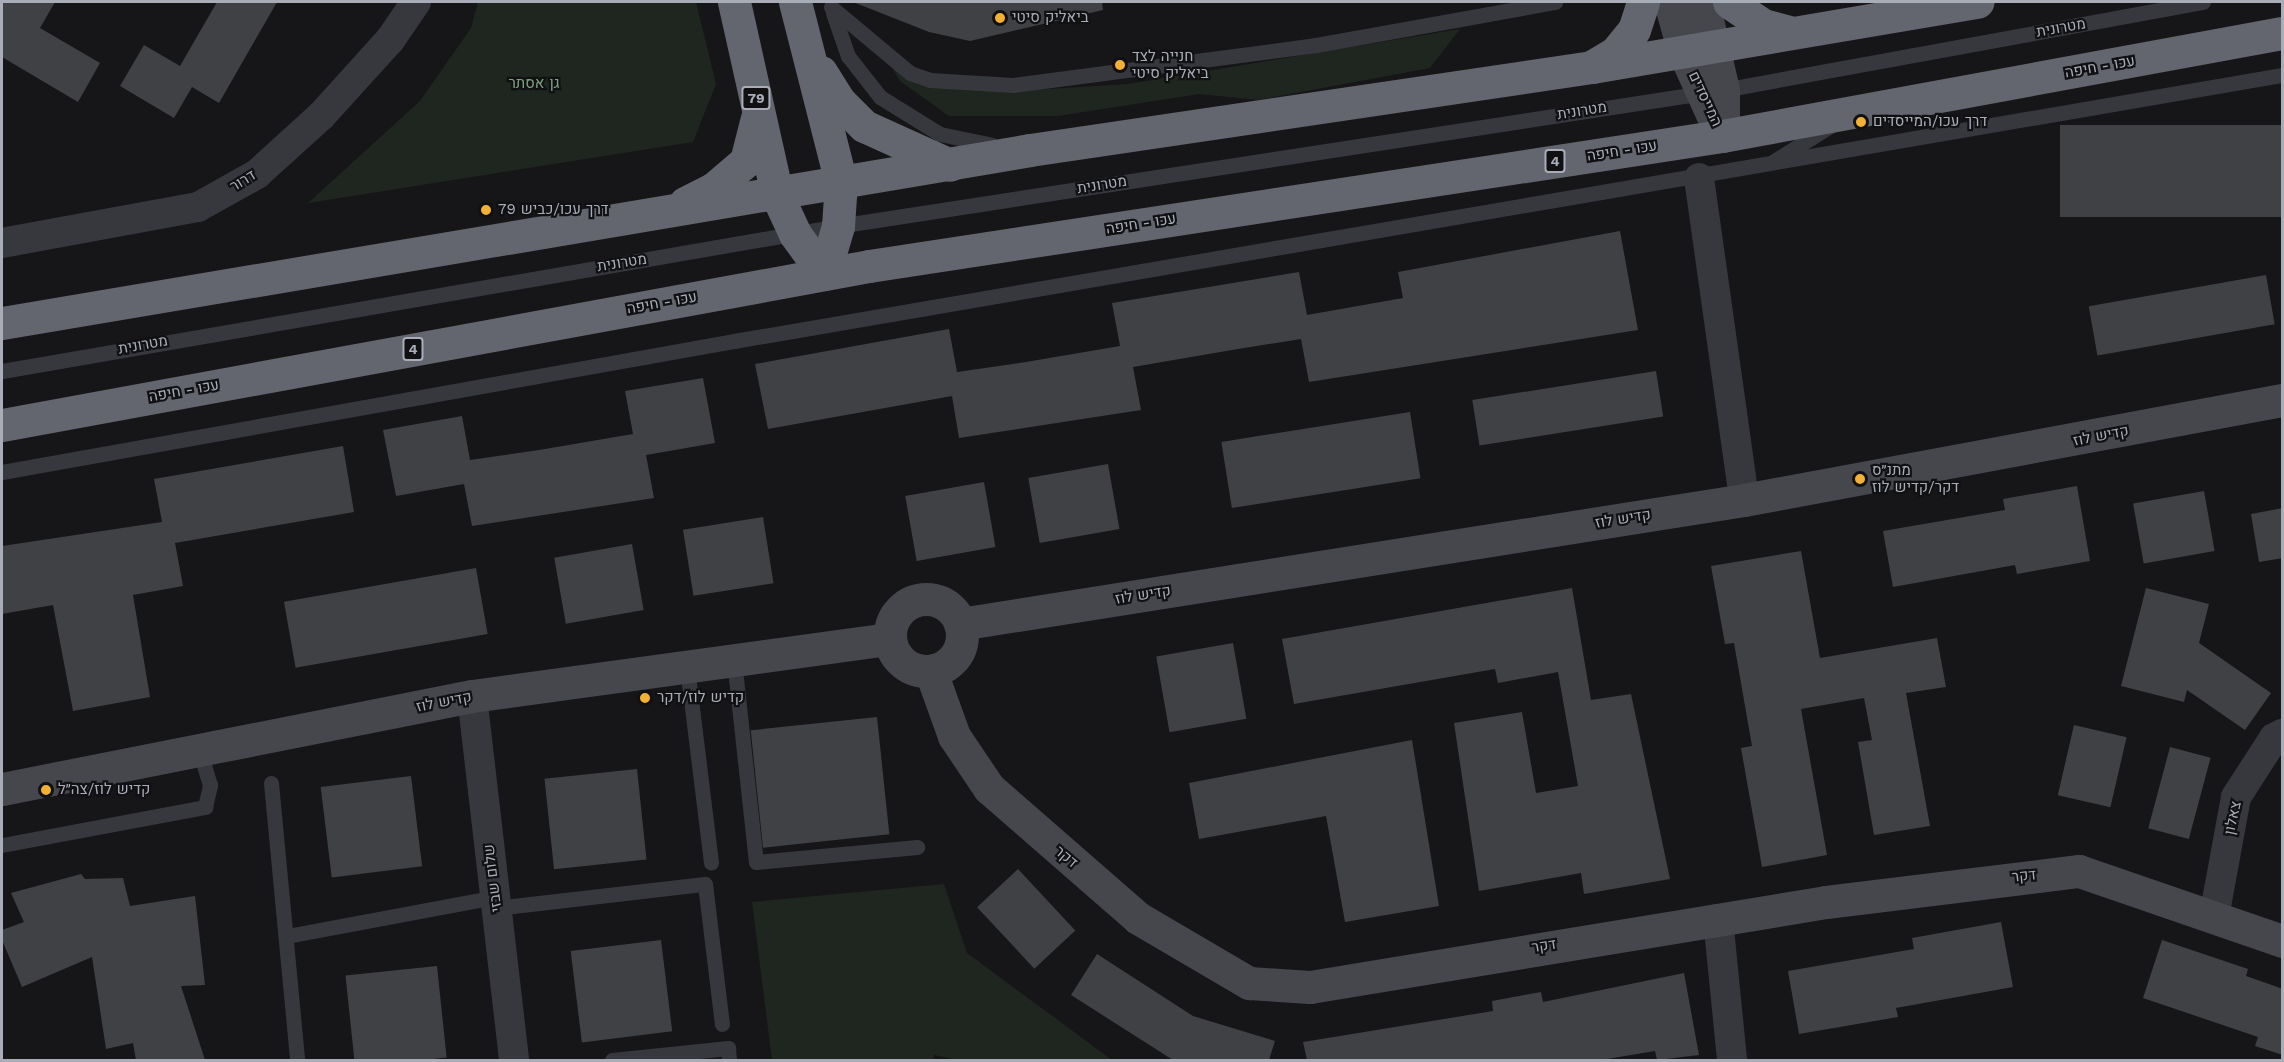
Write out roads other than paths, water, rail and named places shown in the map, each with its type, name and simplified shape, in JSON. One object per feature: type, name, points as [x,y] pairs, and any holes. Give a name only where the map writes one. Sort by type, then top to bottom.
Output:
[{"type":"highway","name":"79","points":[[734,2],[777,195],[795,234],[824,274]]},
{"type":"highway","points":[[1592,67],[1616,52],[1634,30],[1643,2]]},
{"type":"highway","points":[[1729,2],[1763,25],[1798,33]]},
{"type":"highway","points":[[2,323],[660,215],[951,166],[1030,150],[1592,67],[1978,2]]},
{"type":"highway","points":[[799,17],[829,87],[852,116],[897,145],[951,166]]},
{"type":"highway","points":[[799,17],[841,183],[838,226],[824,274]]},
{"type":"highway","name":"עכו - חיפה","points":[[2,425],[824,274],[1722,136],[2283,33]]},
{"type":"highway","points":[[660,215],[713,189],[746,161],[756,133],[758,104]]},
{"type":"street","name":"דרור","points":[[2,243],[198,207],[257,174],[321,116],[390,40],[416,2]]},
{"type":"street","name":"המייסדים","points":[[1670,2],[1699,49],[1712,91],[1722,136]]},
{"type":"street","name":"המייסדים","points":[[1699,49],[1703,2]]},
{"type":"street","points":[[1699,178],[1744,500]]},
{"type":"street","name":"קדיש לוז","points":[[960,624],[1744,500],[2283,400]]},
{"type":"street","points":[[936,600],[960,624],[957,655],[931,672],[919,671],[899,660],[890,639],[895,616],[912,602],[936,600]]},
{"type":"street","name":"קדיש לוז","points":[[2,789],[472,696],[890,639]]},
{"type":"street","name":"דקר","points":[[931,672],[954,736],[989,788],[1138,918],[1249,983],[1310,987],[1718,919],[2079,871],[2283,941]]},
{"type":"street","name":"שלום שבזי","points":[[472,696],[514,1060]]},
{"type":"street","name":"צאלון","points":[[2214,917],[2236,796],[2274,738],[2283,734]]},
{"type":"street","points":[[1718,919],[1732,1060]]},
{"type":"lane","points":[[830,4],[910,73],[930,80],[1013,86],[1316,45],[1555,2]]},
{"type":"lane","name":"מטרונית","points":[[2,371],[838,226],[1712,91],[2203,2]]},
{"type":"lane","points":[[830,4],[856,69],[899,113],[940,134],[1030,150]]},
{"type":"lane","points":[[2,472],[734,341],[1699,178],[2283,75]]},
{"type":"lane","points":[[1766,166],[1851,112]]},
{"type":"lane","points":[[734,660],[756,862],[917,847]]},
{"type":"lane","points":[[687,667],[711,863]]},
{"type":"lane","points":[[2,845],[205,807],[210,785],[199,750]]},
{"type":"lane","points":[[271,783],[297,1060]]},
{"type":"lane","points":[[287,936],[496,903],[705,884],[722,1024]]},
{"type":"lane","points":[[612,1060],[728,1048],[729,1060]]},
{"type":"place","name":"ביאליק סיטי","points":[[1000,18]]},
{"type":"place","name":"חנייה לצד ביאליק סיטי","points":[[1120,65]]},
{"type":"place","name":"דרך עכו/המייסדים","points":[[1861,122]]},
{"type":"place","name":"דרך עכו/כביש 79","points":[[486,210]]},
{"type":"place","name":"מתנ״ס דקר/קדיש לוז","points":[[1860,479]]},
{"type":"place","name":"קדיש לוז/דקר","points":[[645,698]]},
{"type":"place","name":"קדיש לוז/צה״ל","points":[[46,790]]},
{"type":"park label","name":"גן אסתר","points":[[534,84]]}]
